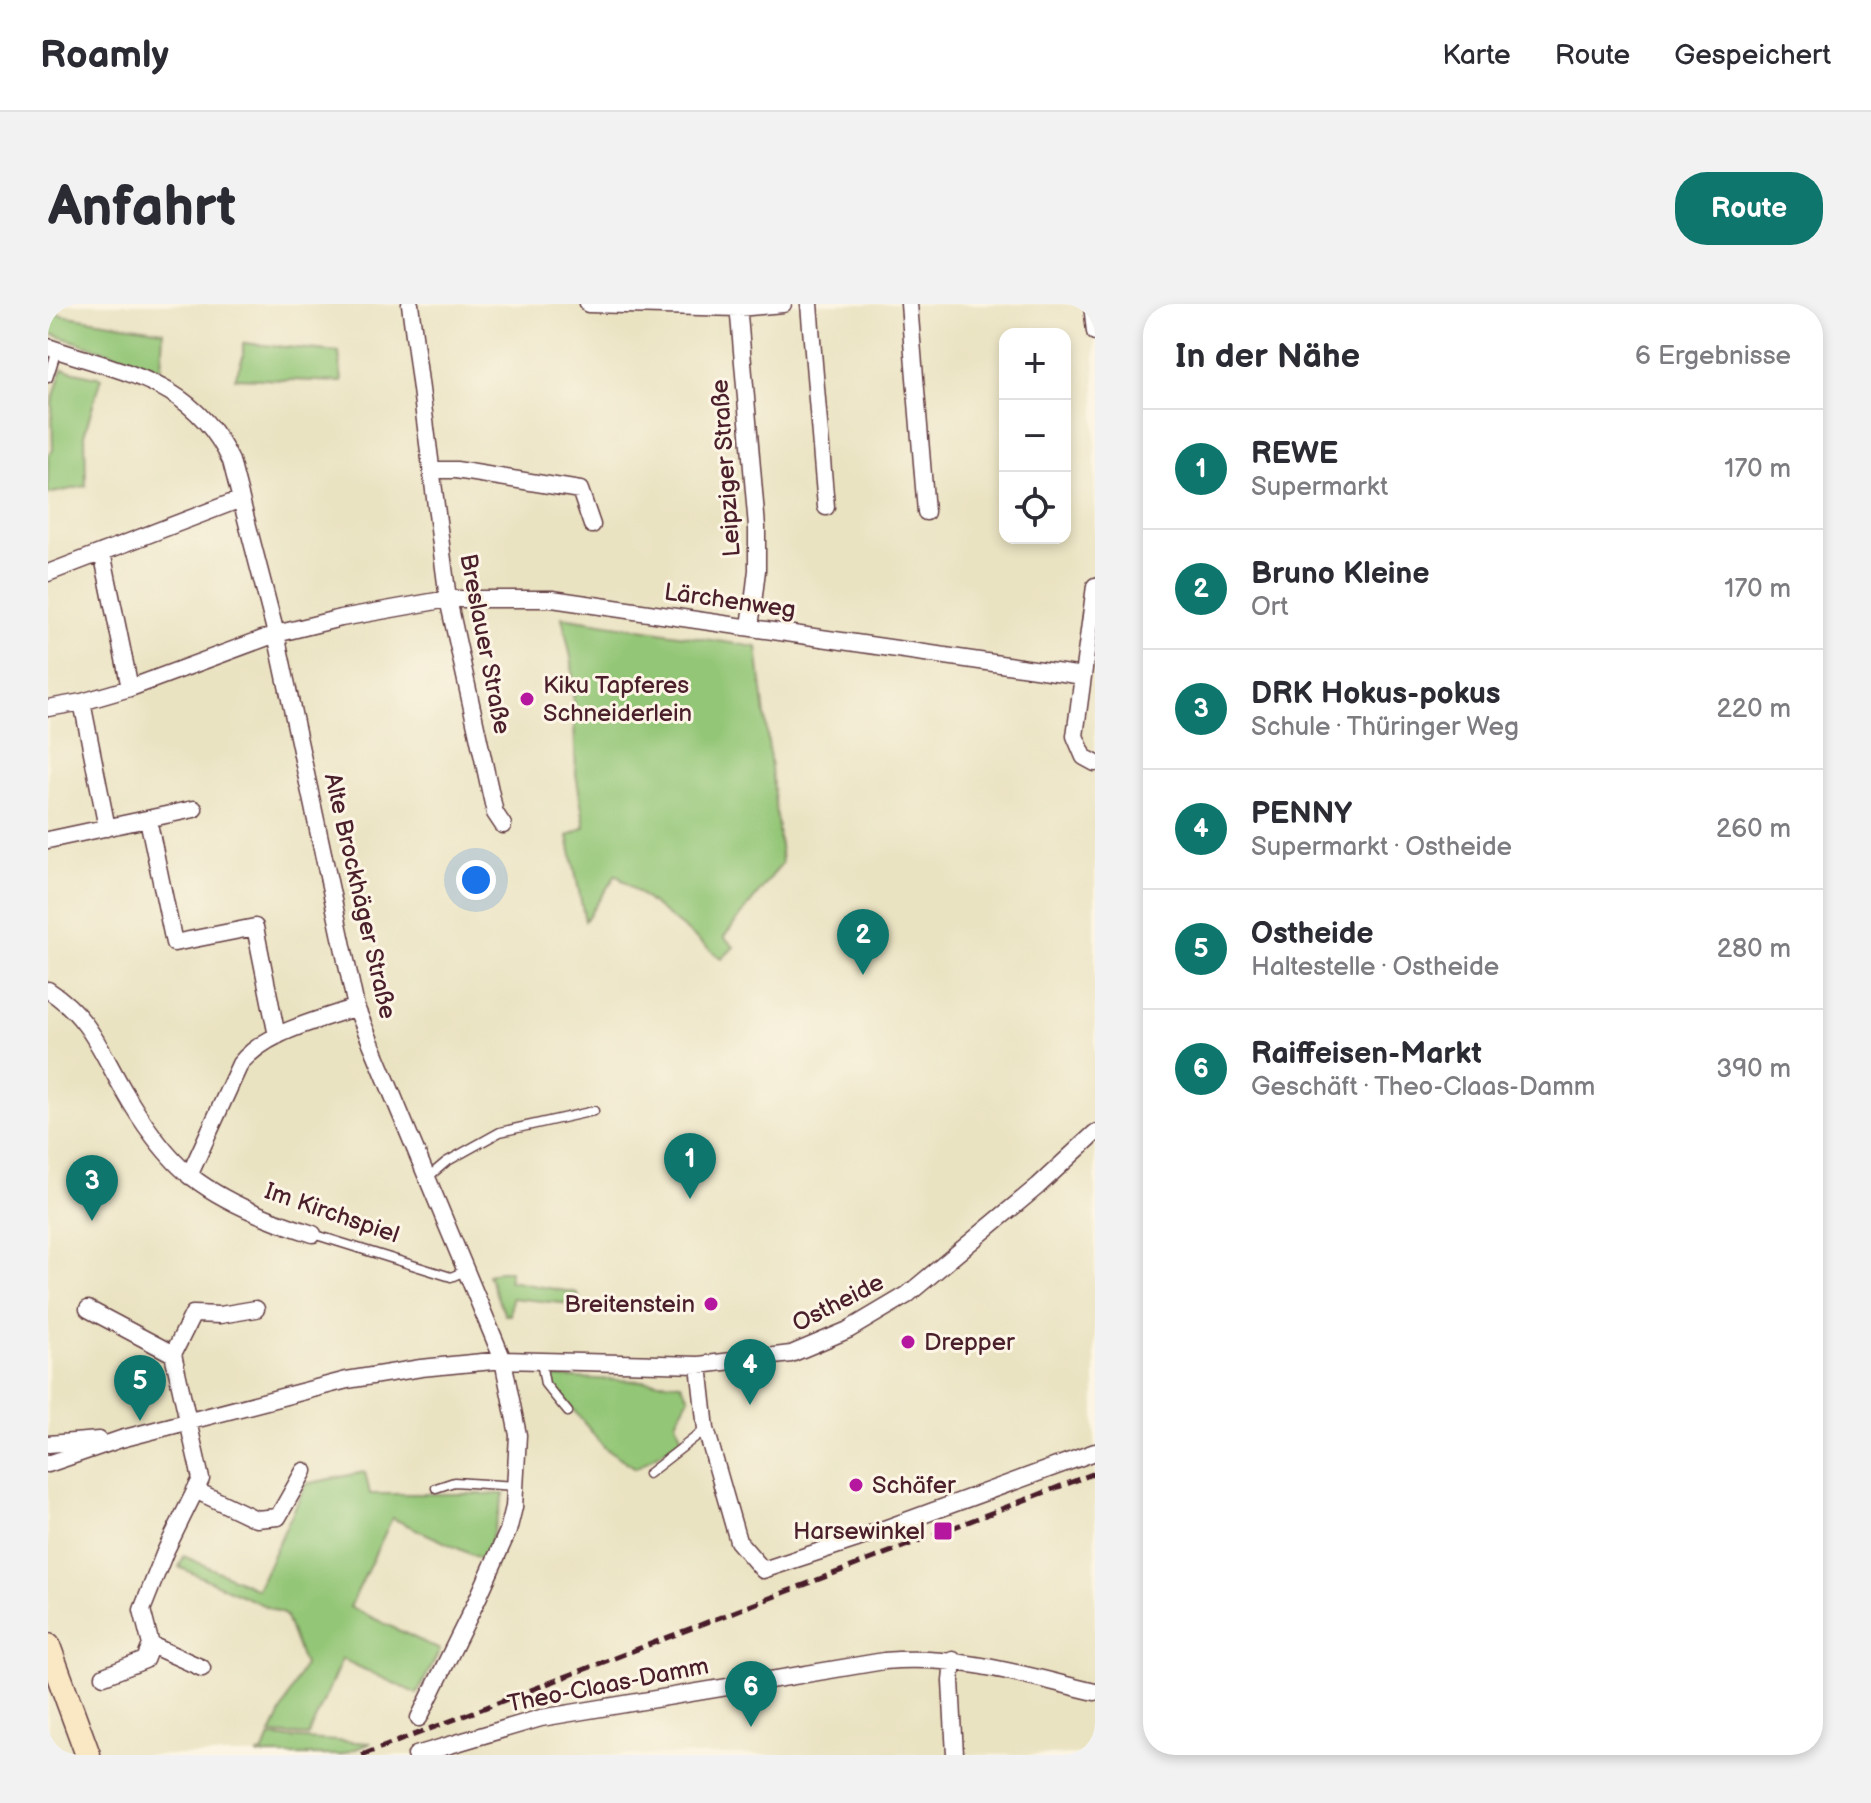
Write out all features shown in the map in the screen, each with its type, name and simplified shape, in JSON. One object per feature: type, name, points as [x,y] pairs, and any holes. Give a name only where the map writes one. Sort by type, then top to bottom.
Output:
[{"type":"street","name":"Breslauer Straße","points":[[410,304],[448,599],[495,813],[503,825]]},
{"type":"street","points":[[588,304],[783,304]]},
{"type":"street","points":[[809,304],[826,507]]},
{"type":"street","points":[[909,304],[926,512]]},
{"type":"street","points":[[1092,304],[1095,332]]},
{"type":"street","name":"Leipziger Straße","points":[[738,306],[757,527],[757,570],[750,628]]},
{"type":"street","name":"Alte Brockhäger Straße","points":[[52,348],[160,384],[185,399],[220,437],[231,461],[276,634],[356,1007],[503,1360],[518,1435],[516,1486],[508,1531],[419,1718]]},
{"type":"street","points":[[432,470],[456,470],[580,490],[592,525]]},
{"type":"street","points":[[48,573],[241,499]]},
{"type":"street","points":[[102,552],[130,688]]},
{"type":"street","points":[[1095,586],[1075,736],[1084,757],[1095,763]]},
{"type":"street","name":"Lärchenweg","points":[[48,708],[130,688],[276,634],[368,612],[448,599],[552,599],[1083,676]]},
{"type":"street","points":[[82,702],[107,828]]},
{"type":"street","points":[[48,840],[194,809]]},
{"type":"street","points":[[148,819],[174,943],[255,927],[277,1036]]},
{"type":"street","name":"Im Kirchspiel","points":[[48,990],[69,1004],[85,1021],[125,1094],[164,1148],[189,1176],[269,1220],[313,1234]]},
{"type":"street","points":[[189,1176],[240,1064],[251,1051],[277,1036],[356,1007]]},
{"type":"street","name":"Ostheide","points":[[48,1464],[121,1439],[347,1380],[421,1368],[503,1360],[699,1365],[791,1354],[875,1315],[921,1284],[1095,1133]]},
{"type":"street","points":[[88,1309],[173,1354]]},
{"type":"street","points":[[104,1676],[145,1660],[151,1645],[142,1610],[165,1552],[201,1479],[173,1354],[193,1314],[220,1315],[256,1309]]},
{"type":"street","points":[[699,1365],[706,1429],[738,1541],[763,1570],[1095,1452]]},
{"type":"street","name":"Ostheide","points":[[48,1444],[121,1439]]},
{"type":"street","points":[[195,1490],[256,1519],[278,1517],[304,1471]]},
{"type":"street","points":[[48,1635],[51,1654],[88,1755]]},
{"type":"street","points":[[151,1645],[202,1668]]},
{"type":"street","points":[[953,1660],[951,1681],[955,1755]]},
{"type":"street","name":"Theo-Claas-Damm","points":[[416,1755],[469,1742],[541,1718],[772,1686],[884,1661],[953,1660],[1095,1692]]},
{"type":"lane","points":[[48,378],[52,348]]},
{"type":"lane","points":[[427,1178],[446,1162],[500,1132],[594,1111]]},
{"type":"lane","name":"Im Kirchspiel","points":[[313,1234],[451,1277],[465,1271]]},
{"type":"lane","points":[[541,1362],[545,1384],[568,1412]]},
{"type":"lane","points":[[648,1474],[706,1429]]},
{"type":"lane","points":[[436,1488],[454,1482],[516,1486]]},
{"type":"green space","points":[[48,313],[163,331],[161,369],[48,333]]},
{"type":"green space","points":[[243,343],[339,352],[342,382],[235,378],[243,357]]},
{"type":"green space","points":[[62,369],[101,378],[85,432],[86,486],[48,494],[48,456],[53,450],[52,403]]},
{"type":"green space","points":[[562,617],[757,647],[782,863],[724,937],[734,947],[722,959],[616,875],[585,921],[568,836],[585,827],[576,774],[572,662]]},
{"type":"green space","points":[[510,1271],[509,1281],[577,1293],[582,1305],[512,1298],[510,1315],[505,1315],[488,1275]]},
{"type":"green space","points":[[554,1377],[681,1383],[689,1397],[676,1422],[682,1439],[636,1468],[605,1448],[549,1381]]},
{"type":"green space","points":[[365,1472],[370,1494],[504,1494],[486,1557],[481,1559],[392,1518],[350,1607],[440,1650],[417,1694],[342,1659],[308,1736],[271,1734],[304,1665],[285,1615],[179,1567],[184,1556],[257,1589],[306,1484]]},
{"type":"green space","points":[[270,1737],[371,1743],[340,1755],[257,1755],[263,1752]]},
{"type":"railway","points":[[362,1755],[1095,1473]]},
{"type":"place","name":"Kiku Tapferes Schneiderlein","points":[[527,699]]},
{"type":"place","name":"Bruno Kleine","points":[[863,975]]},
{"type":"place","name":"REWE","points":[[690,1199]]},
{"type":"place","name":"DRK Hokus-pokus","points":[[92,1221]]},
{"type":"place","name":"Breitenstein","points":[[711,1304]]},
{"type":"place","name":"Drepper","points":[[908,1342]]},
{"type":"place","name":"PENNY","points":[[750,1405]]},
{"type":"place","name":"Ostheide","points":[[140,1421]]},
{"type":"place","name":"Schäfer","points":[[856,1485]]},
{"type":"place","name":"Harsewinkel","points":[[943,1531]]},
{"type":"place","name":"Raiffeisen-Markt","points":[[751,1727]]}]
